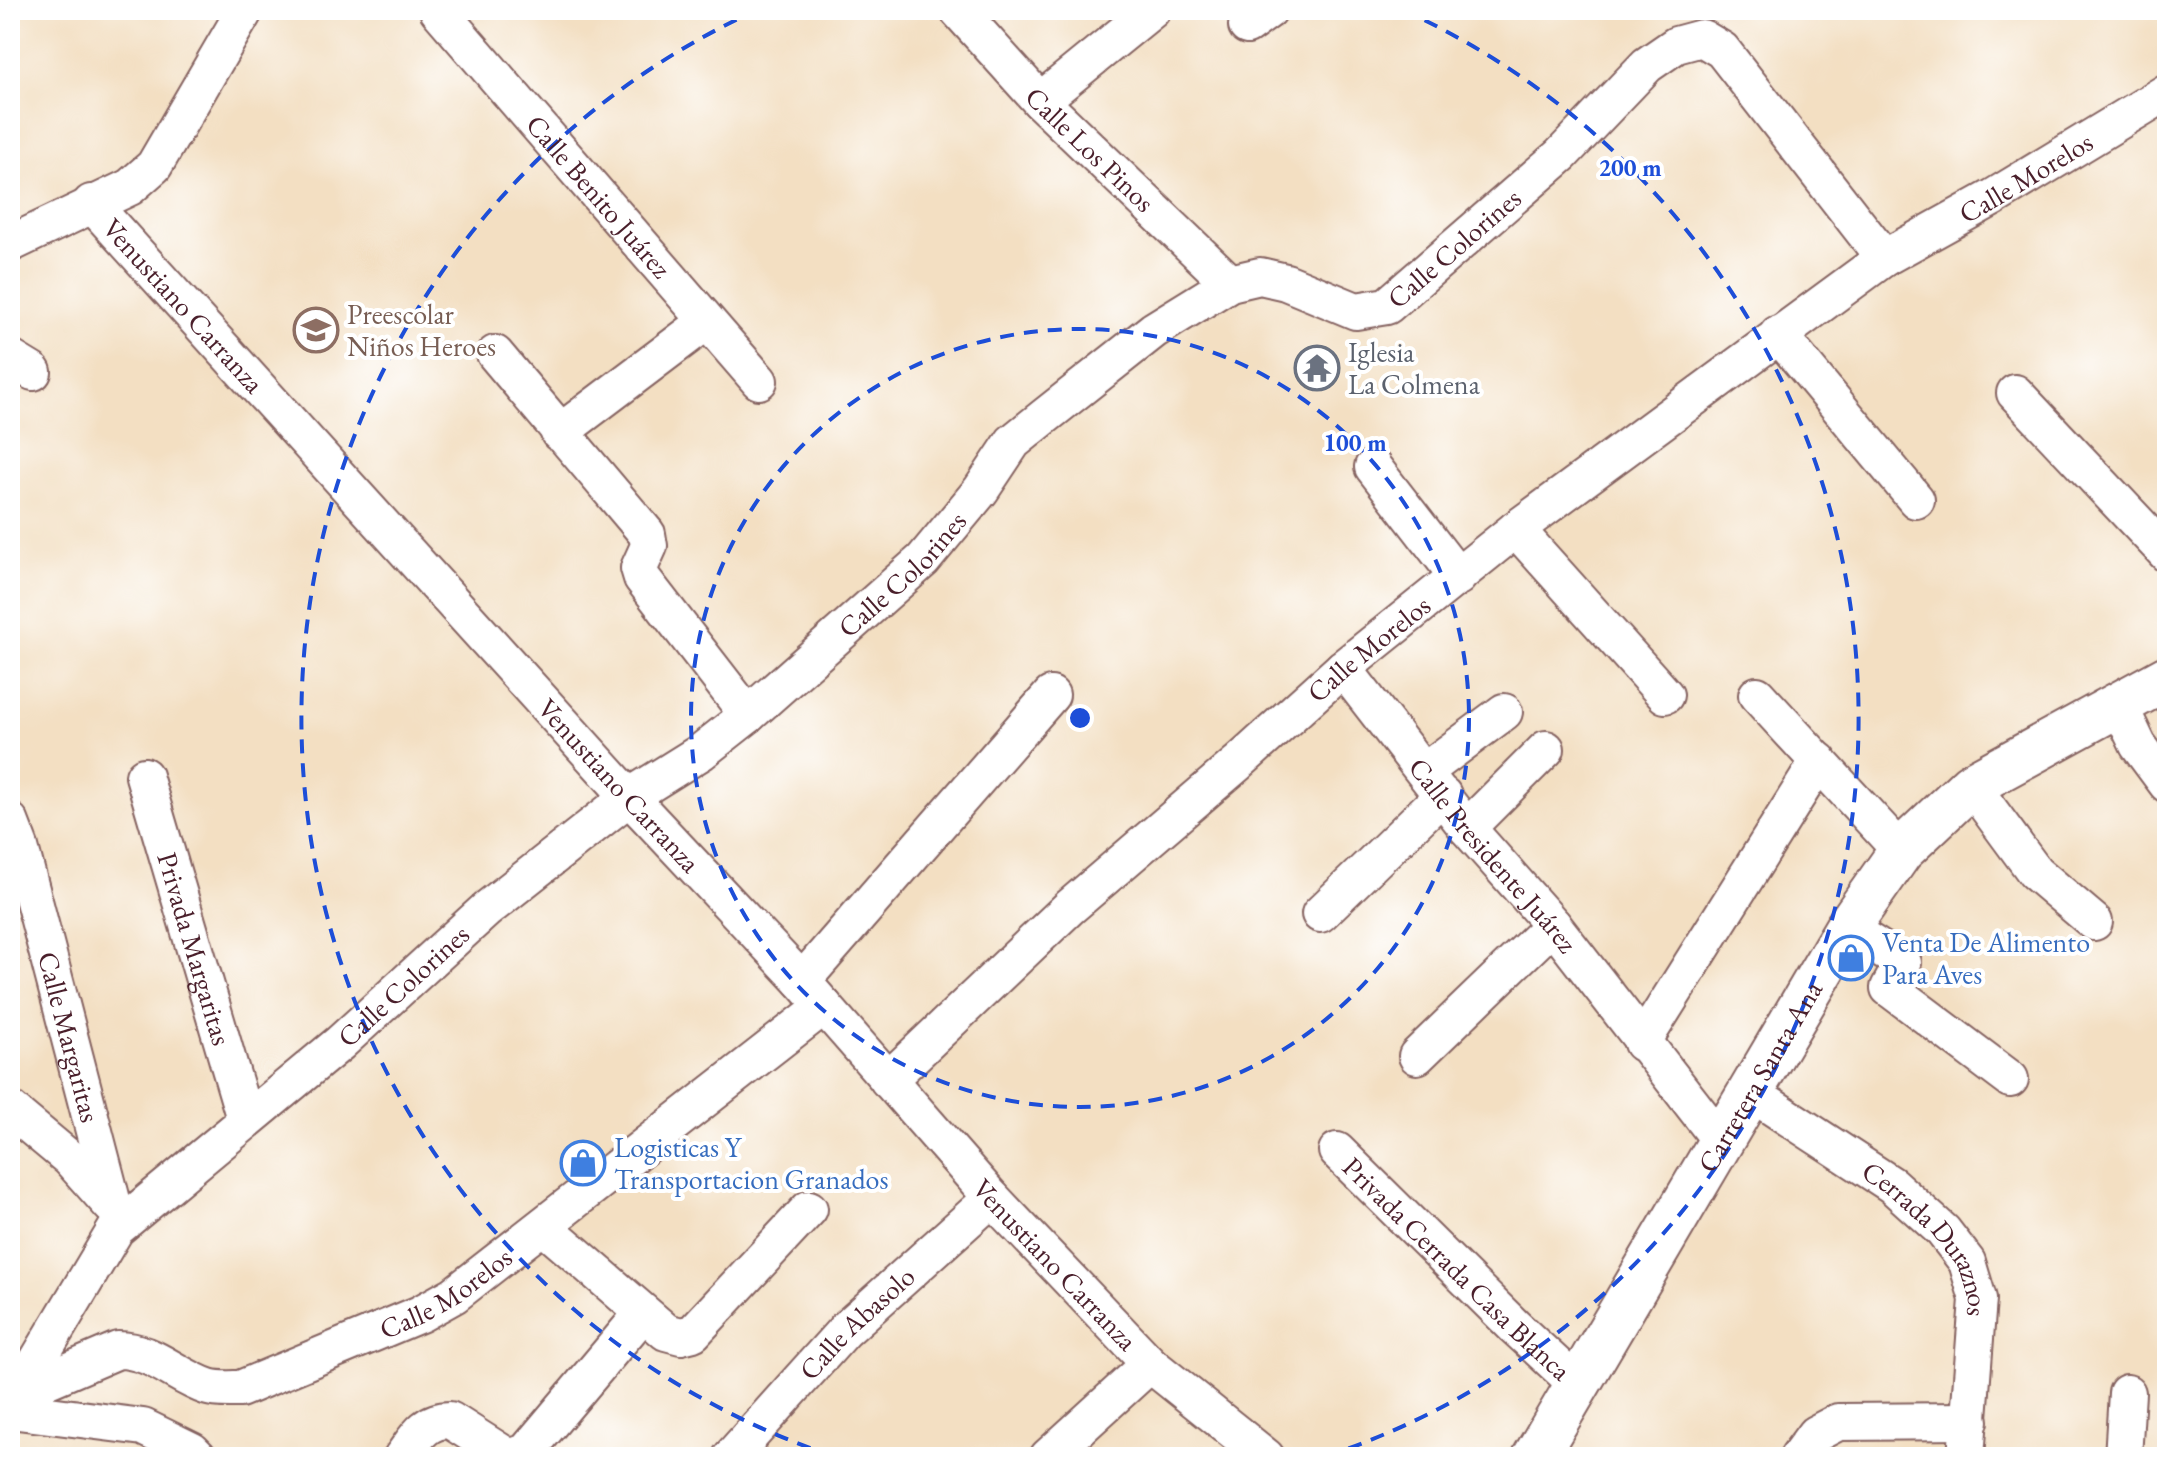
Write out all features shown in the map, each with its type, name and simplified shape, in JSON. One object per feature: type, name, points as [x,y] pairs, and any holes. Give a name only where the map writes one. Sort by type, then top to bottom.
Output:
[{"type":"main road","name":"Carretera Santa Ana","points":[[1535,1457],[1748,1091],[1847,928],[1901,851],[1971,785],[2167,678]]},
{"type":"street","points":[[10,244],[130,187],[154,166],[245,10]]},
{"type":"street","name":"Calle Benito Juárez","points":[[438,10],[759,381]]},
{"type":"street","name":"Calle Los Pinos","points":[[958,10],[1040,101],[1230,283]]},
{"type":"street","points":[[1040,101],[1152,10]]},
{"type":"street","name":"Calle Colorines","points":[[13,1399],[115,1218],[340,1043],[487,909],[629,797],[701,752],[748,715],[923,560],[981,490],[1013,442],[1154,330],[1230,283],[1260,276],[1286,282],[1356,311],[1387,306],[1561,155],[1647,65],[1676,45],[1702,38],[1722,50],[1884,258]]},
{"type":"street","name":"Calle Morelos","points":[[888,1080],[1070,907],[1343,668],[1516,529],[1884,258],[1994,197],[2167,92]]},
{"type":"street","name":"Venustiano Carranza","points":[[91,203],[629,797],[813,993],[992,1198],[1150,1364],[1266,1457]]},
{"type":"street","points":[[559,433],[706,322]]},
{"type":"street","points":[[1778,334],[1916,500]]},
{"type":"street","points":[[495,354],[647,534],[649,546],[639,568],[642,578],[748,715]]},
{"type":"street","points":[[2015,393],[2167,554]]},
{"type":"street","points":[[1373,467],[1458,577]]},
{"type":"street","points":[[1516,529],[1665,695]]},
{"type":"street","name":"Calle Presidente Juárez","points":[[1343,668],[1467,828],[1553,925],[1720,1140]]},
{"type":"street","name":"Calle Morelos","points":[[13,1399],[118,1350],[148,1354],[210,1388],[240,1389],[420,1314],[454,1295],[543,1226],[813,993],[1051,695]]},
{"type":"street","points":[[1757,695],[1901,851]]},
{"type":"street","points":[[2119,705],[2138,745],[2167,784]]},
{"type":"street","points":[[1320,914],[1434,783],[1504,712]]},
{"type":"street","points":[[1467,828],[1546,749]]},
{"type":"street","points":[[1642,1043],[1819,761]]},
{"type":"street","name":"Privada Margaritas","points":[[144,776],[245,1119]]},
{"type":"street","points":[[1971,785],[2035,872],[2094,922]]},
{"type":"street","name":"Calle Margaritas","points":[[10,821],[20,847],[115,1218]]},
{"type":"street","points":[[1417,1056],[1553,925]]},
{"type":"street","points":[[1847,928],[1903,963],[1889,988],[2010,1079]]},
{"type":"street","name":"Cerrada Duraznos","points":[[1748,1091],[1892,1185],[1943,1231],[1967,1262],[1978,1299],[1966,1457]]},
{"type":"street","points":[[10,1109],[70,1159],[115,1218]]},
{"type":"street","name":"Privada Cerrada Casa Blanca","points":[[1337,1151],[1578,1385]]},
{"type":"street","name":"Calle Abasolo","points":[[731,1457],[845,1330],[992,1198]]},
{"type":"street","points":[[543,1226],[666,1332],[681,1336],[693,1333],[809,1209]]},
{"type":"street","points":[[402,1457],[423,1429],[441,1420],[450,1420],[505,1455],[512,1457],[526,1452],[643,1313]]},
{"type":"street","points":[[1048,1457],[1150,1364]]},
{"type":"street","points":[[2123,1457],[2127,1393]]},
{"type":"street","points":[[13,1399],[143,1427],[198,1457]]},
{"type":"street","points":[[1809,1449],[1838,1422],[1970,1421]]},
{"type":"place","name":"Preescolar Niños Heroes","points":[[316,330]]},
{"type":"place","name":"Iglesia La Colmena","points":[[1317,368]]},
{"type":"place","name":"Venta De Alimento Para Aves","points":[[1851,958]]},
{"type":"place","name":"Logisticas Y Transportacion Granados","points":[[583,1163]]}]
